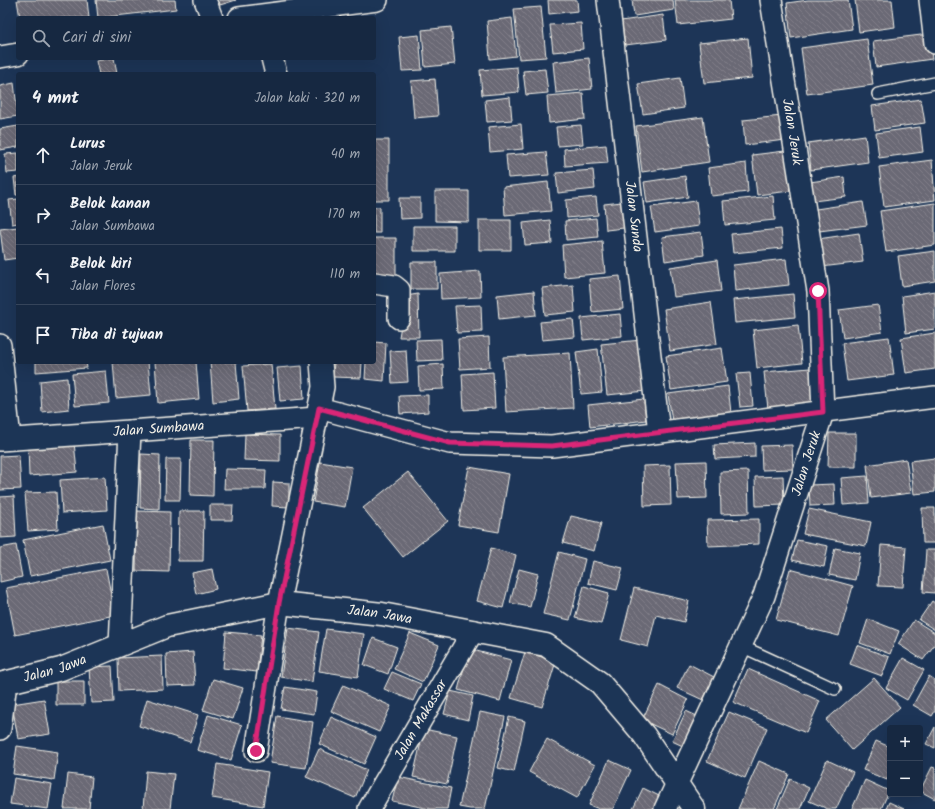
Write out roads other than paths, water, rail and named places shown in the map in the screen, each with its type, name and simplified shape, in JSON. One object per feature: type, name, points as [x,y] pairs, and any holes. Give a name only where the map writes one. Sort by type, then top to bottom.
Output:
[{"type":"street","points":[[206,0],[211,16]]},
{"type":"street","points":[[246,16],[262,11],[377,0]]},
{"type":"street","name":"Jalan Sunda","points":[[608,0],[659,432]]},
{"type":"street","name":"Jalan Jeruk","points":[[665,809],[676,782],[764,596],[823,412],[818,291],[771,0]]},
{"type":"street","points":[[930,0],[935,3]]},
{"type":"street","points":[[930,0],[935,43]]},
{"type":"street","points":[[0,57],[16,54]]},
{"type":"street","points":[[272,60],[276,72]]},
{"type":"street","points":[[376,283],[394,286],[399,290],[400,318]]},
{"type":"street","points":[[0,345],[5,439]]},
{"type":"street","points":[[256,751],[279,603],[323,387],[321,364]]},
{"type":"street","name":"Jalan Sumbawa","points":[[5,439],[130,431],[318,413],[450,443],[552,446],[935,397]]},
{"type":"street","points":[[120,646],[130,431]]},
{"type":"street","name":"Jalan Jawa","points":[[3,683],[61,669],[167,626],[279,603],[382,614],[546,645],[600,683],[644,735],[694,809]]},
{"type":"street","name":"Jalan Makassar","points":[[369,809],[473,632]]},
{"type":"street","points":[[0,729],[3,683]]},
{"type":"lane","points":[[878,94],[935,83]]},
{"type":"lane","points":[[741,646],[835,690]]}]
